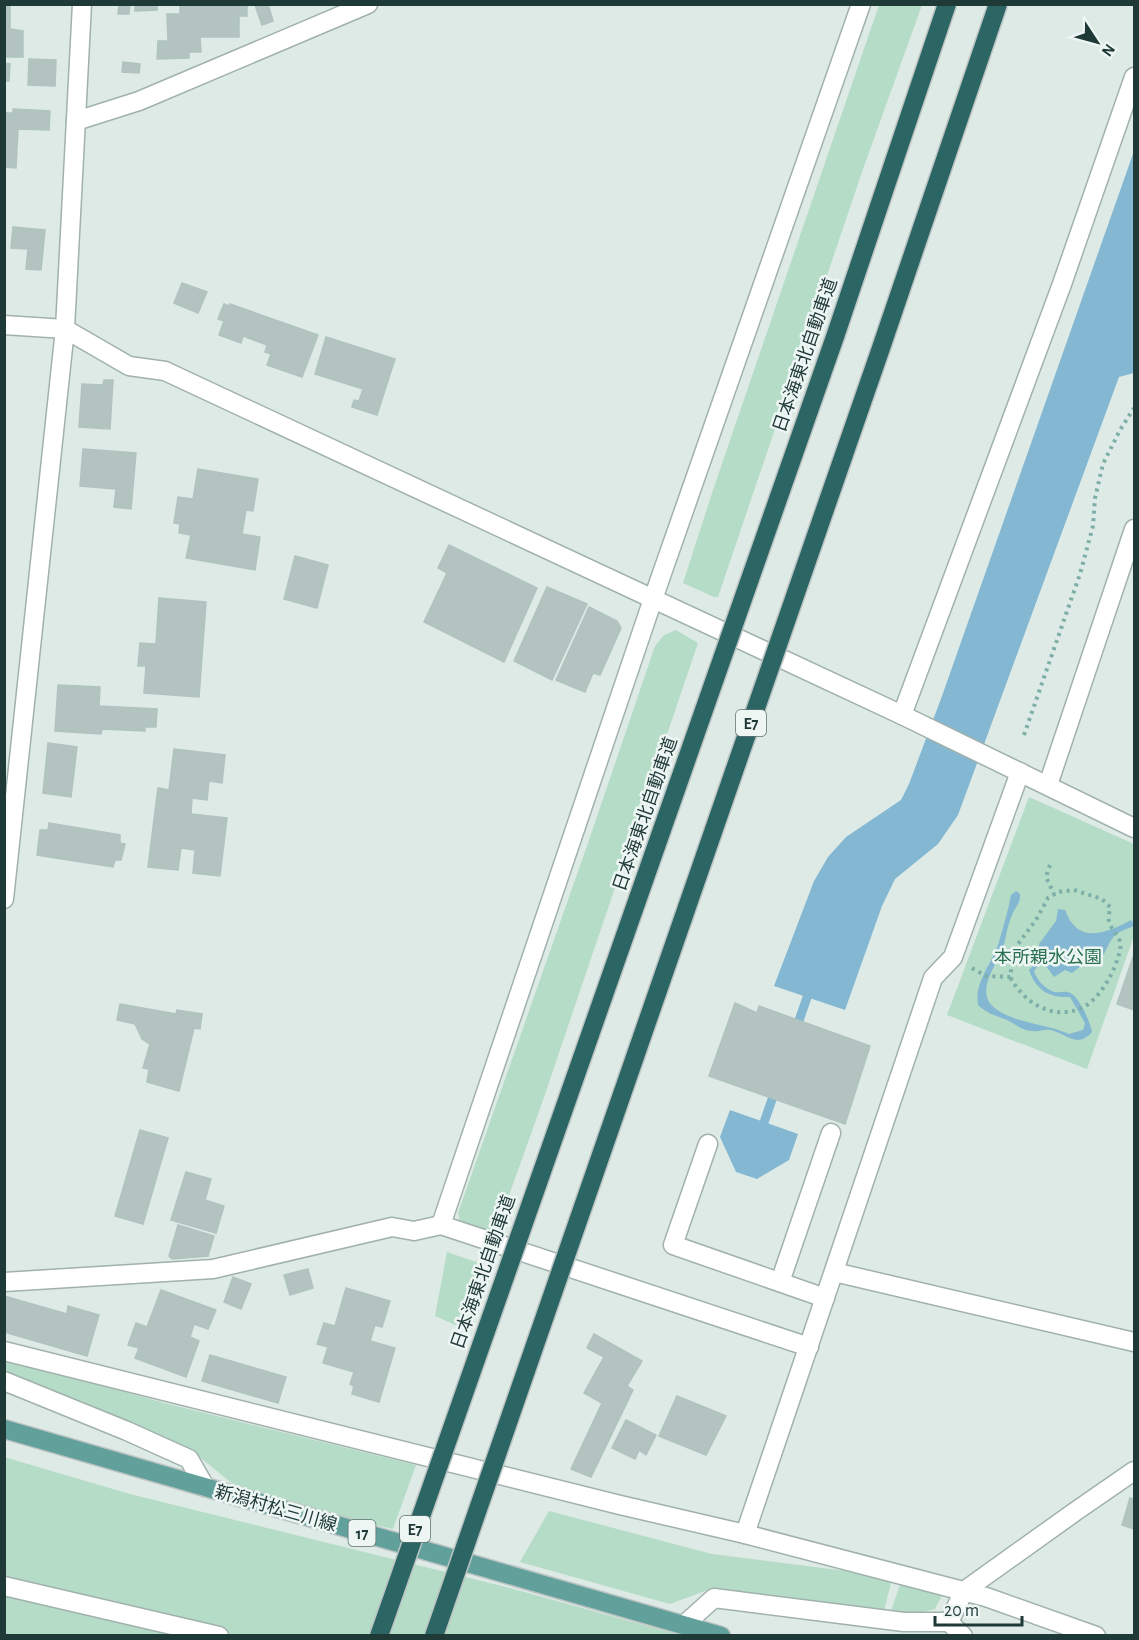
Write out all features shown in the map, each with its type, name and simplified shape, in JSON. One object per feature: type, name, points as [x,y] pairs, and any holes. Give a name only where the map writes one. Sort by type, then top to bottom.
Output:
[{"type":"highway","name":"日本海東北自動車道","points":[[378,1635],[828,356],[946,4]]},
{"type":"highway","name":"E7","points":[[434,1635],[881,348],[998,4]]},
{"type":"main road","name":"新潟村松三川線","points":[[4,1430],[720,1635]]},
{"type":"street","points":[[4,899],[12,752],[65,329],[82,4]]},
{"type":"street","points":[[76,121],[139,102],[368,4]]},
{"type":"street","points":[[441,1225],[653,599],[861,4]]},
{"type":"street","points":[[902,715],[1062,284],[1134,77]]},
{"type":"street","points":[[4,325],[65,329],[129,366],[165,371],[902,715],[1134,828]]},
{"type":"street","points":[[1048,785],[1134,529]]},
{"type":"street","points":[[745,1534],[933,978],[953,957],[1020,772]]},
{"type":"street","points":[[780,1282],[831,1133]]},
{"type":"street","points":[[708,1144],[673,1245],[825,1298]]},
{"type":"street","points":[[4,1282],[213,1269],[392,1227],[414,1231],[441,1225],[809,1347]]},
{"type":"street","points":[[834,1272],[1134,1342]]},
{"type":"street","points":[[4,1351],[620,1505],[745,1534],[986,1597],[1096,1635]]},
{"type":"street","points":[[4,1381],[189,1459],[205,1487]]},
{"type":"street","points":[[949,1622],[964,1591],[1134,1471]]},
{"type":"street","points":[[4,1586],[219,1635]]},
{"type":"street","points":[[684,1625],[714,1598],[904,1622],[949,1622],[963,1635]]},
{"type":"path","points":[[1024,735],[1080,574],[1093,526],[1095,498],[1103,464],[1134,408]]},
{"type":"path","points":[[1050,865],[1046,877],[1054,894]]},
{"type":"path","points":[[1074,890],[1102,898],[1110,907],[1109,921],[1121,941],[1120,951],[1108,980],[1099,994],[1080,1009],[1065,1012],[1045,1010],[1025,998],[1010,977],[1015,948],[1036,920],[1048,898],[1054,894],[1074,890]]},
{"type":"path","points":[[953,957],[986,976],[1010,977]]},
{"type":"green space","points":[[879,5],[922,5],[862,172],[718,597],[714,597],[683,583]]},
{"type":"green space","points":[[676,630],[698,643],[542,1103],[494,1237],[461,1227],[458,1213],[655,646],[664,635]]},
{"type":"green space","name":"本所親水公園","points":[[1029,797],[1134,844],[1134,936],[1087,1069],[947,1015]]},
{"type":"green space","points":[[447,1252],[485,1265],[460,1327],[435,1316]]},
{"type":"green space","points":[[4,1361],[416,1465],[393,1529],[245,1494],[196,1454],[5,1376]]},
{"type":"green space","points":[[4,1457],[130,1494],[506,1587],[680,1635],[5,1635]]},
{"type":"green space","points":[[549,1511],[712,1554],[892,1579],[883,1615],[718,1591],[713,1588],[670,1604],[520,1562]]},
{"type":"green space","points":[[901,1582],[942,1595],[935,1609],[912,1615],[889,1616]]},
{"type":"water","points":[[1134,151],[1134,373],[1119,377],[958,815],[938,844],[895,879],[882,906],[845,1010],[774,986],[814,881],[828,857],[846,837],[901,800],[909,784]]},
{"type":"water","points":[[1016,891],[1020,894],[1020,900],[1010,919],[1002,951],[987,982],[987,998],[991,1005],[1007,1015],[1069,1034],[1083,1030],[1085,1023],[1070,997],[1056,996],[1044,991],[1035,983],[1029,970],[1038,958],[1039,944],[1056,921],[1058,909],[1065,910],[1072,923],[1085,932],[1109,930],[1131,920],[1134,924],[1115,936],[1104,954],[1086,962],[1072,973],[1065,970],[1054,977],[1046,966],[1039,965],[1034,971],[1047,989],[1070,993],[1075,997],[1092,1032],[1087,1037],[1077,1040],[1051,1030],[1025,1030],[989,1013],[978,1005],[978,989],[998,945],[1011,895]]},
{"type":"water","points":[[730,1110],[798,1134],[789,1160],[757,1179],[736,1172],[720,1137]]},
{"type":"building","points":[[4,4],[10,4],[10,29],[23,31],[23,57],[4,57]]},
{"type":"building","points":[[119,4],[130,4],[129,14],[118,14]]},
{"type":"building","points":[[135,4],[157,4],[157,10],[135,11]]},
{"type":"building","points":[[180,4],[247,4],[247,16],[239,16],[239,37],[200,37],[201,52],[189,52],[189,58],[157,59],[158,41],[168,41],[167,14],[180,14]]},
{"type":"building","points":[[268,4],[273,21],[262,25],[255,5]]},
{"type":"building","points":[[29,59],[56,60],[55,86],[28,85]]},
{"type":"building","points":[[123,62],[140,64],[139,73],[122,72]]},
{"type":"building","points":[[4,63],[10,64],[9,81],[4,81]]},
{"type":"building","points":[[13,109],[50,111],[49,130],[18,129],[16,168],[4,167],[4,113],[13,113]]},
{"type":"building","points":[[13,227],[45,230],[41,270],[26,269],[28,249],[11,248]]},
{"type":"building","points":[[182,283],[207,292],[198,313],[174,303]]},
{"type":"building","points":[[224,304],[229,306],[230,304],[318,335],[302,377],[267,365],[271,354],[265,352],[267,345],[243,336],[241,343],[219,335],[224,321],[218,319]]},
{"type":"building","points":[[326,337],[395,359],[377,415],[352,407],[354,400],[359,401],[363,389],[315,374]]},
{"type":"building","points":[[104,380],[113,380],[110,429],[79,427],[82,384],[103,385]]},
{"type":"building","points":[[83,449],[136,453],[131,509],[114,507],[116,489],[80,486]]},
{"type":"building","points":[[198,469],[258,479],[253,511],[246,510],[242,534],[260,537],[255,570],[186,558],[191,535],[179,533],[180,524],[174,523],[178,497],[193,499]]},
{"type":"building","points":[[449,545],[537,588],[504,662],[424,622],[447,573],[438,568]]},
{"type":"building","points":[[295,556],[328,565],[317,608],[284,599]]},
{"type":"building","points":[[547,587],[587,604],[552,680],[514,661]]},
{"type":"building","points":[[159,598],[206,602],[199,697],[144,693],[146,666],[138,666],[140,643],[156,644]]},
{"type":"building","points":[[589,607],[617,621],[621,628],[600,675],[593,673],[585,692],[556,680]]},
{"type":"building","points":[[58,685],[100,687],[99,706],[157,709],[156,727],[145,727],[145,731],[102,729],[101,734],[55,731]]},
{"type":"building","points":[[48,743],[77,747],[71,797],[43,793]]},
{"type":"building","points":[[174,749],[225,755],[222,783],[209,781],[207,800],[192,798],[191,814],[227,818],[220,876],[193,873],[195,850],[181,848],[178,870],[148,867],[158,788],[169,790]]},
{"type":"building","points":[[49,823],[120,835],[120,843],[125,844],[121,860],[115,860],[113,867],[37,855],[40,830],[48,830]]},
{"type":"building","points":[[1134,954],[1134,1010],[1117,1004]]},
{"type":"building","points":[[735,1003],[757,1013],[759,1006],[870,1046],[845,1124],[709,1076]]},
{"type":"building","points":[[120,1004],[176,1014],[177,1010],[202,1014],[200,1029],[194,1028],[179,1091],[147,1082],[149,1069],[143,1068],[150,1044],[142,1039],[135,1024],[117,1020]]},
{"type":"building","points":[[140,1130],[168,1138],[143,1224],[115,1216]]},
{"type":"building","points":[[186,1172],[211,1179],[205,1200],[224,1206],[216,1233],[171,1220]]},
{"type":"building","points":[[178,1225],[214,1236],[208,1256],[172,1259],[169,1256]]},
{"type":"building","points":[[308,1269],[313,1288],[290,1295],[284,1275]]},
{"type":"building","points":[[233,1277],[251,1284],[241,1309],[224,1302]]},
{"type":"building","points":[[346,1288],[390,1301],[382,1327],[375,1325],[370,1341],[395,1348],[379,1402],[352,1394],[354,1386],[350,1384],[354,1372],[323,1363],[328,1347],[317,1344],[324,1323],[335,1326]]},
{"type":"building","points":[[161,1290],[216,1310],[208,1329],[194,1324],[190,1337],[199,1341],[186,1377],[135,1358],[139,1348],[128,1345],[136,1323],[147,1327]]},
{"type":"building","points":[[4,1296],[67,1314],[68,1306],[99,1315],[87,1356],[4,1332]]},
{"type":"building","points":[[594,1334],[642,1361],[627,1386],[633,1390],[591,1477],[571,1469],[602,1403],[584,1393],[604,1357],[587,1348]]},
{"type":"building","points":[[210,1355],[286,1377],[278,1403],[202,1381]]},
{"type":"building","points":[[677,1396],[726,1416],[706,1455],[659,1436]]},
{"type":"building","points":[[626,1420],[656,1435],[646,1455],[639,1450],[635,1459],[612,1448]]},
{"type":"building","points":[[1130,1498],[1134,1499],[1134,1529],[1122,1525]]},
{"type":"waterway","points":[[795,1032],[811,986]]},
{"type":"waterway","points":[[761,1131],[776,1088]]}]
